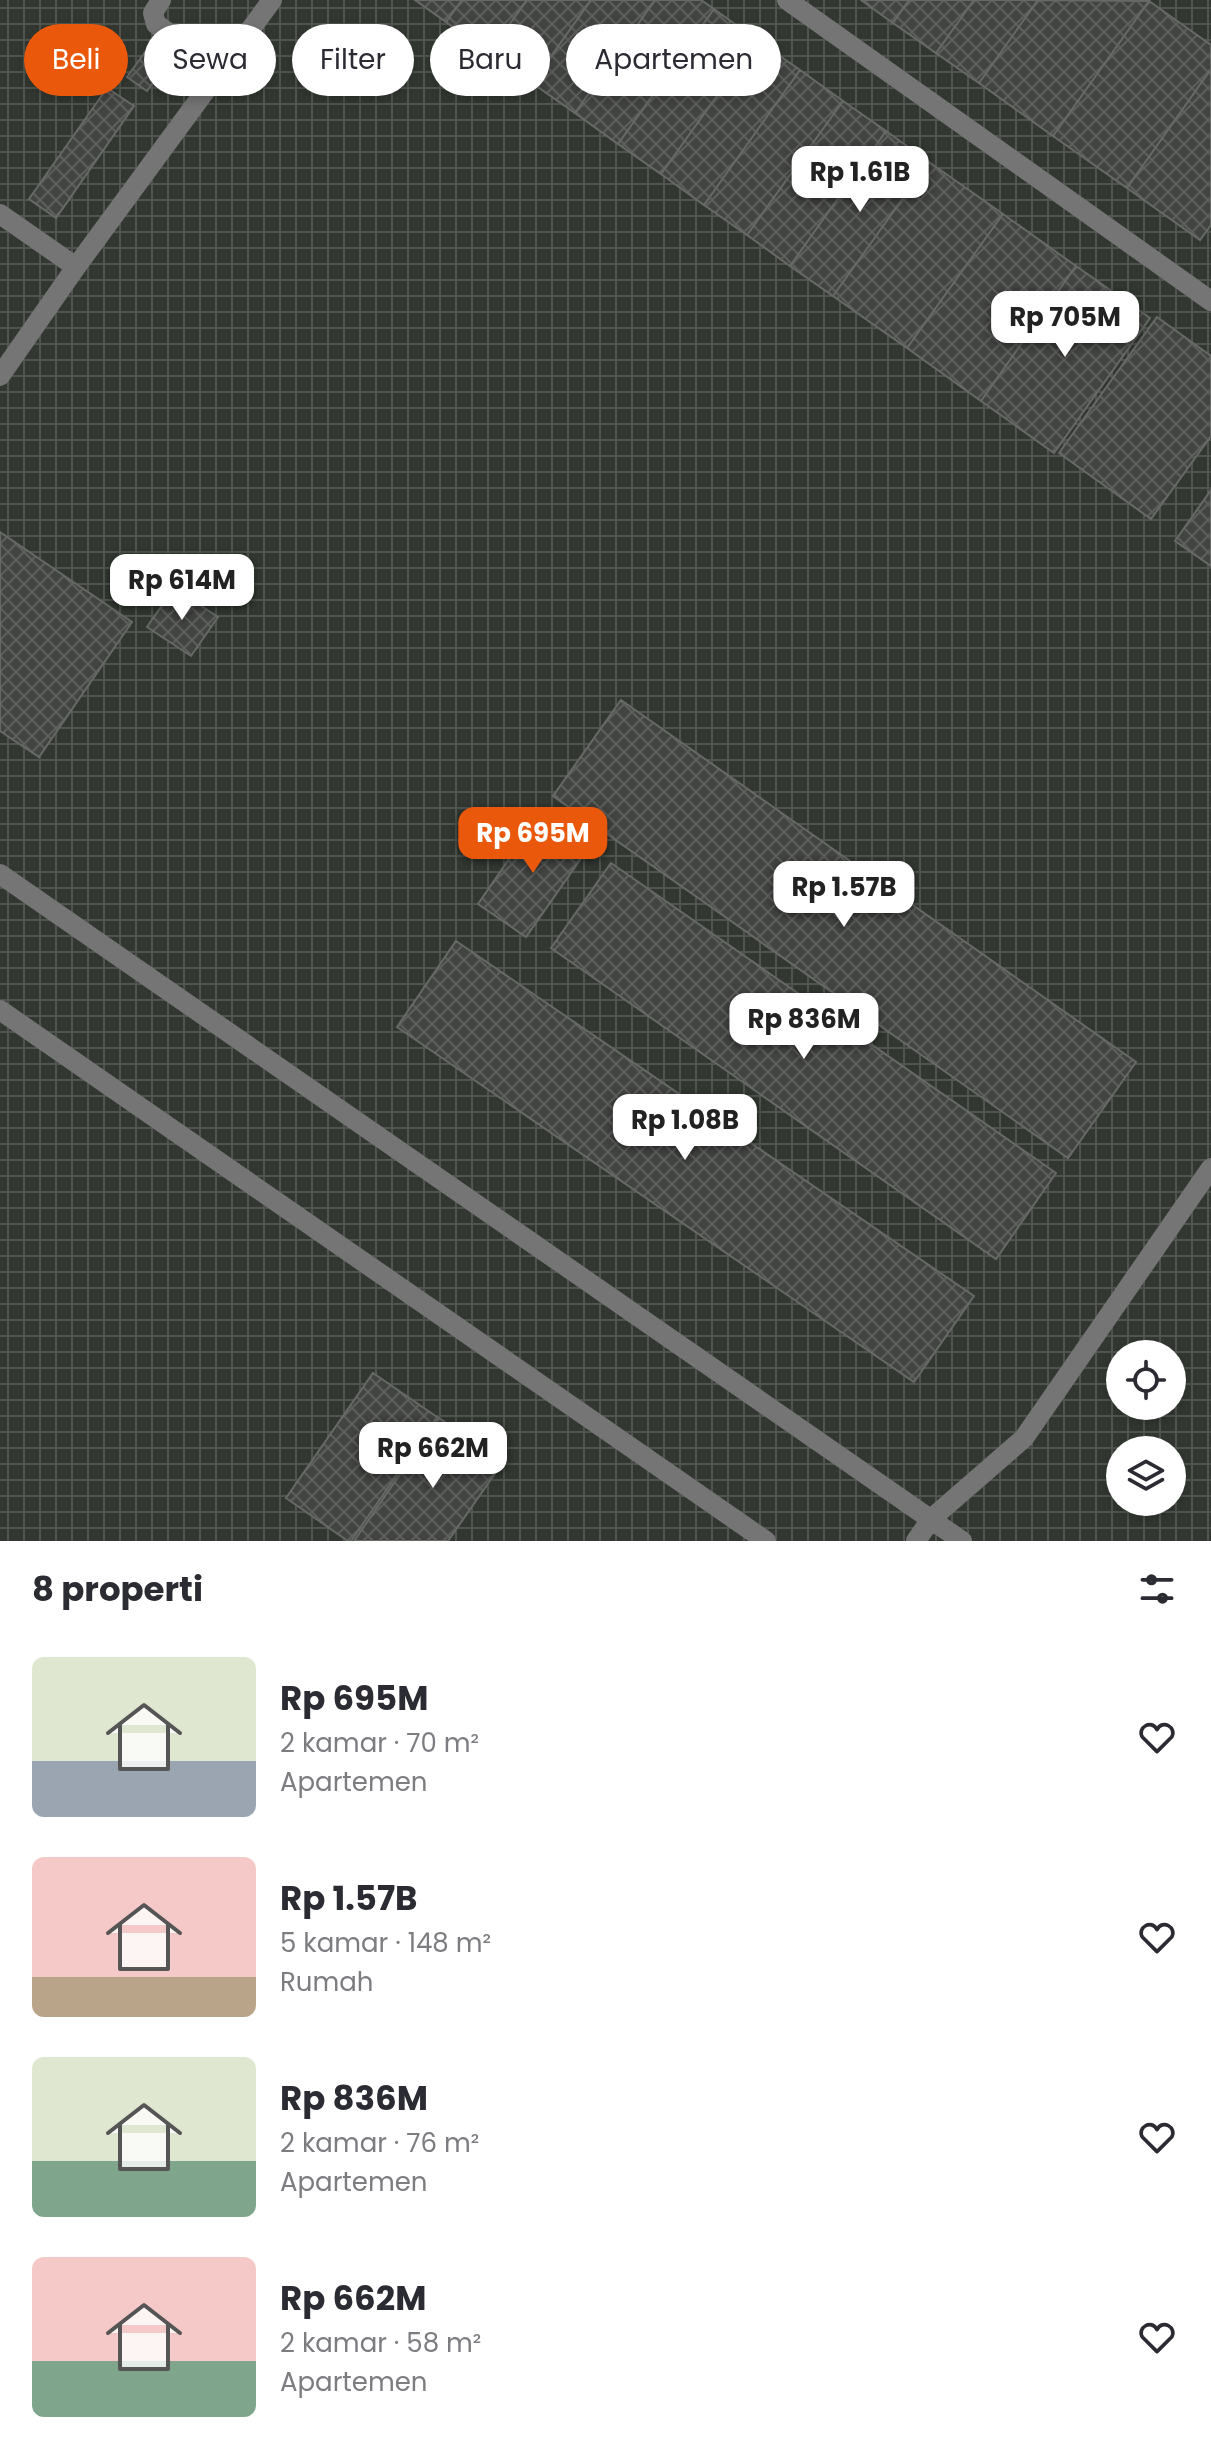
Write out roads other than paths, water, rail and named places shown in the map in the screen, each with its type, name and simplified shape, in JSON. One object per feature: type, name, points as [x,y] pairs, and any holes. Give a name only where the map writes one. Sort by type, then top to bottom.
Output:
[{"type":"lane","points":[[156,24],[153,13],[161,0]]},
{"type":"lane","points":[[255,24],[272,0]]},
{"type":"lane","points":[[787,0],[1211,301]]},
{"type":"lane","points":[[0,376],[202,96]]},
{"type":"lane","points":[[0,214],[76,267]]},
{"type":"lane","points":[[0,874],[962,1541]]},
{"type":"lane","points":[[0,1010],[766,1541]]},
{"type":"lane","points":[[916,1541],[931,1519],[1024,1438],[1211,1168]]}]
